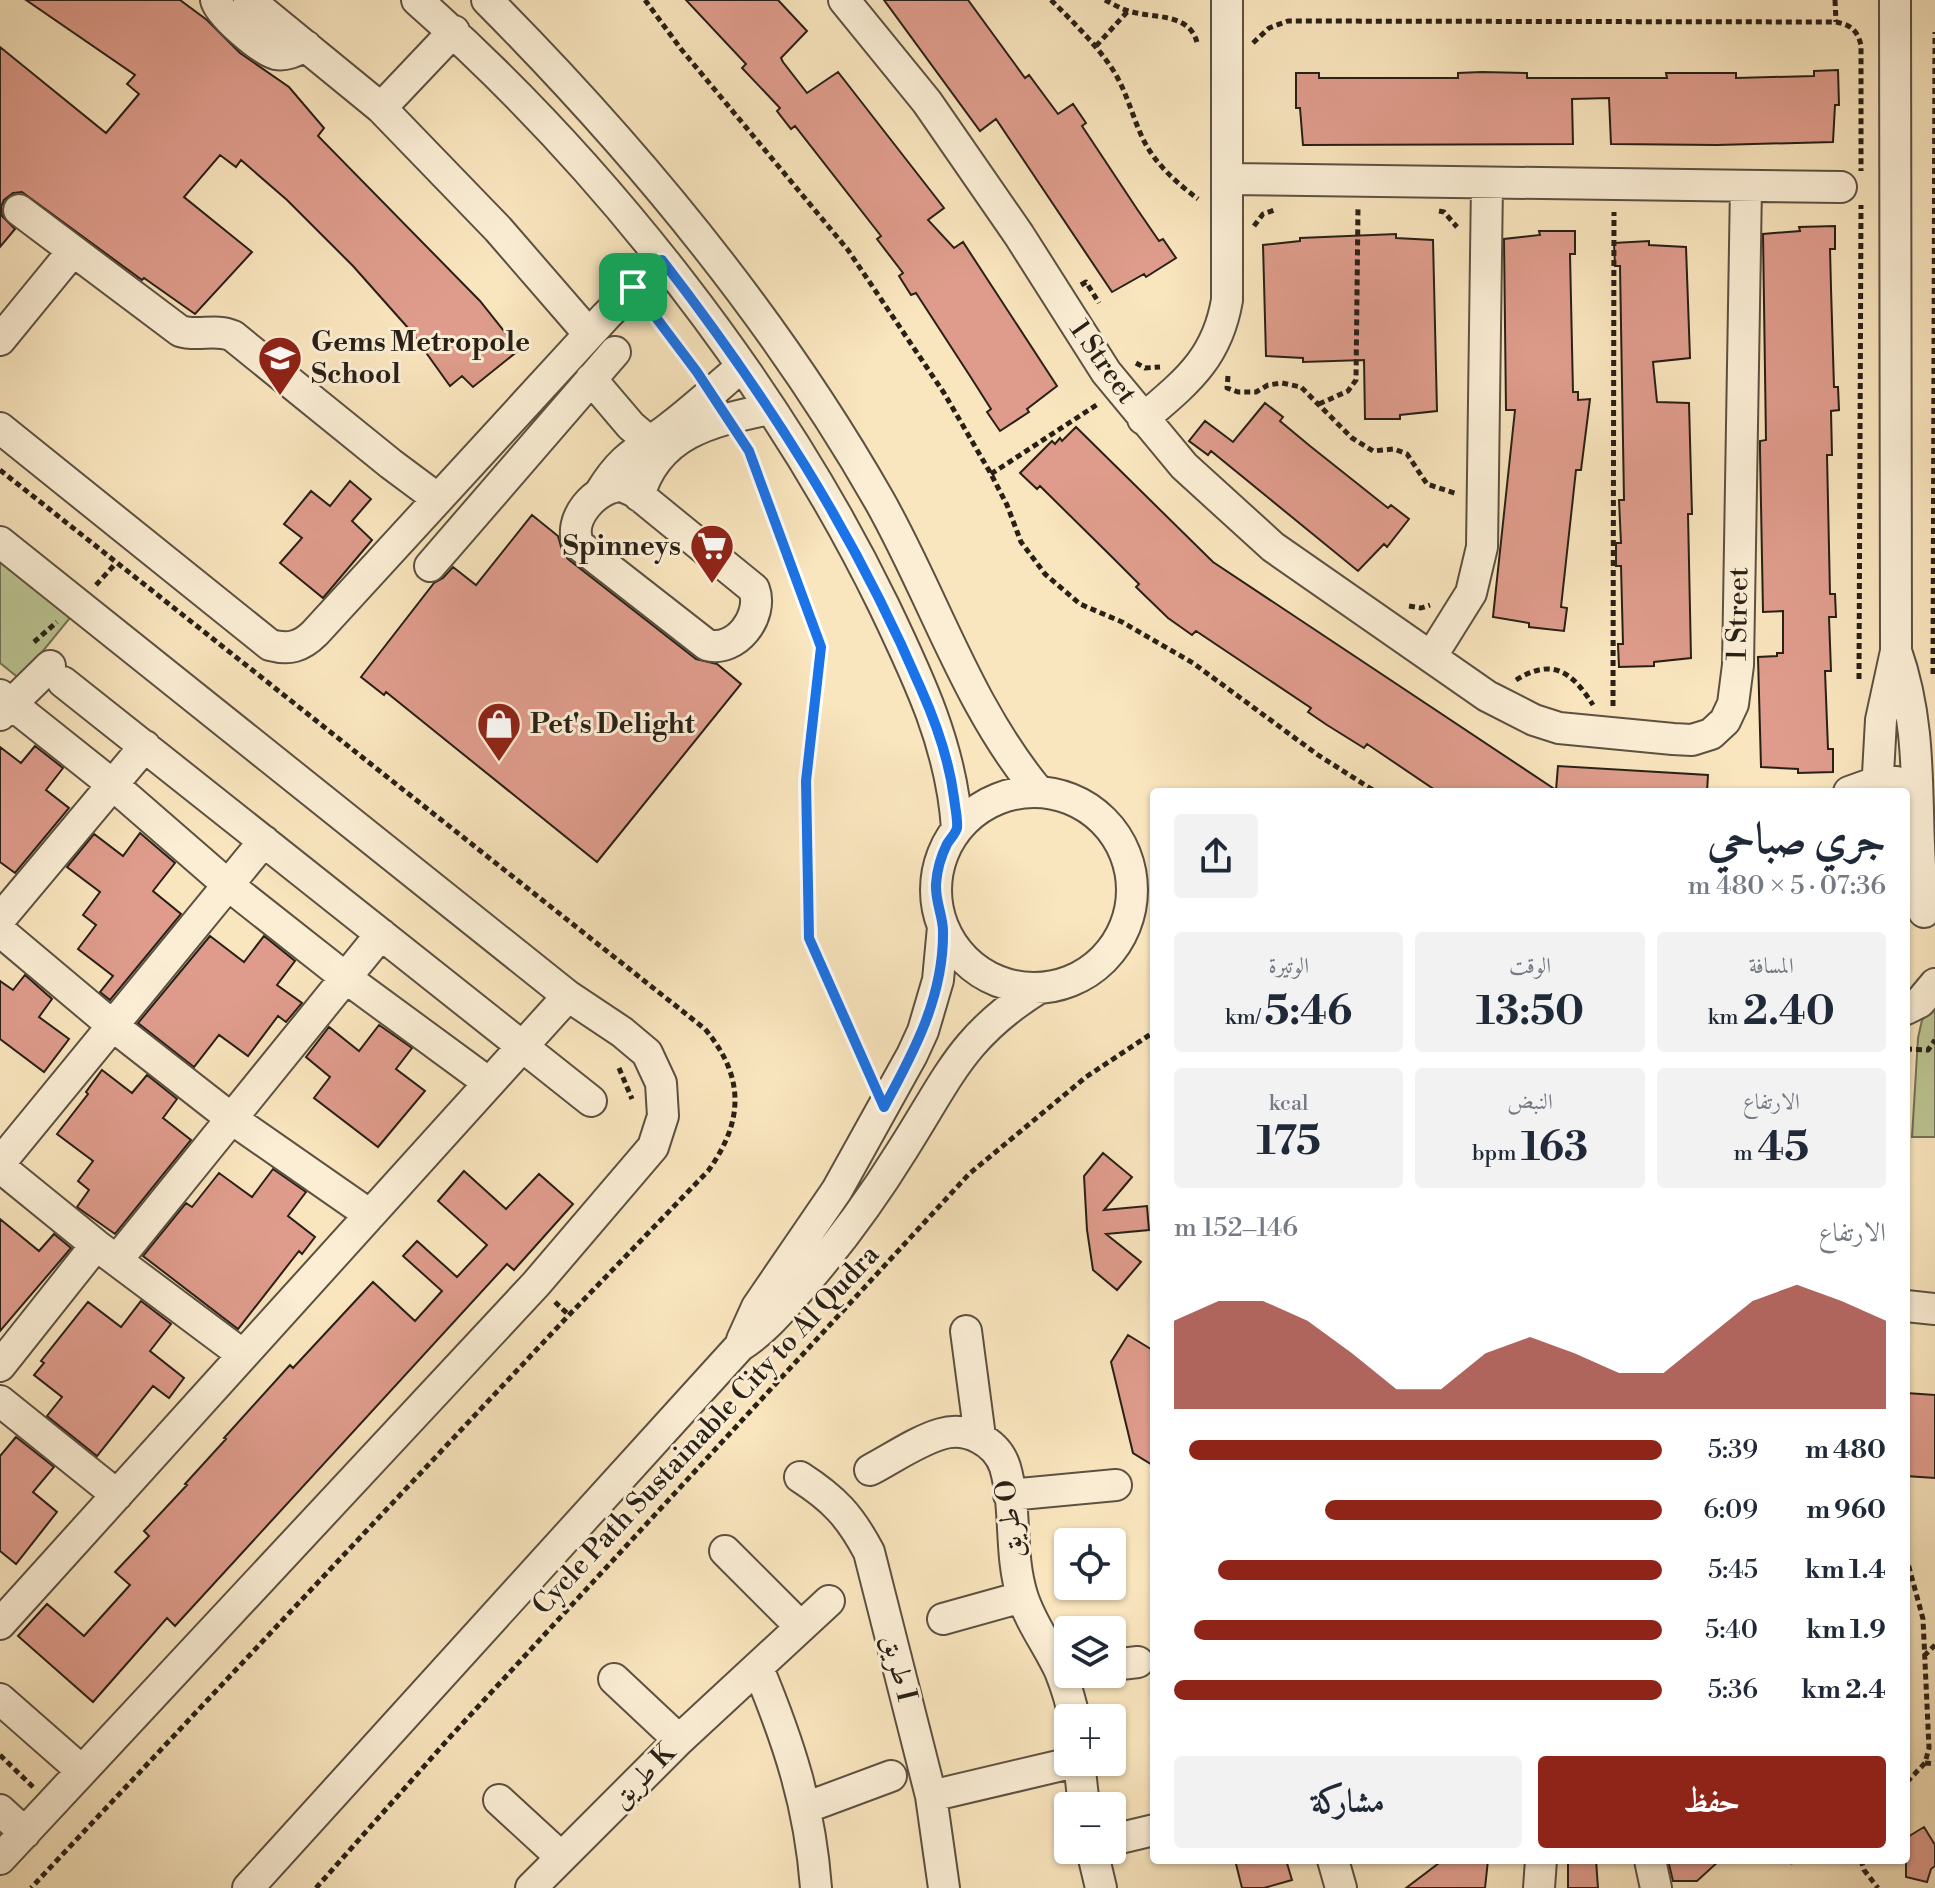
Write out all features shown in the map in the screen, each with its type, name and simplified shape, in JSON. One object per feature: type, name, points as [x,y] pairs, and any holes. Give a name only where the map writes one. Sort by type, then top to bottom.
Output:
[{"type":"street","points":[[216,0],[220,12],[270,51],[288,53],[306,46]]},
{"type":"street","points":[[249,0],[381,108],[498,229],[589,334]]},
{"type":"street","points":[[417,0],[517,92],[662,260],[721,336],[824,493],[863,563],[940,731],[952,780],[957,829]]},
{"type":"street","points":[[487,0],[603,123],[736,282],[768,327],[879,499],[930,597],[982,710],[1008,753],[1039,792]]},
{"type":"street","name":"1 Street","points":[[844,0],[927,102],[1019,235],[1106,372],[1184,466],[1273,547],[1487,696],[1534,720],[1585,732],[1692,740],[1711,734],[1725,721],[1733,704],[1738,665],[1746,186]]},
{"type":"street","points":[[1139,414],[1190,379],[1204,362],[1223,322],[1227,300],[1227,0]]},
{"type":"street","points":[[1868,788],[1896,651],[1895,0]]},
{"type":"street","points":[[381,108],[454,31]]},
{"type":"street","points":[[1228,179],[1855,188]]},
{"type":"street","points":[[1431,657],[1471,593],[1482,547],[1487,183]]},
{"type":"street","points":[[19,210],[180,331],[198,334],[216,331],[233,336],[438,499]]},
{"type":"street","points":[[0,340],[72,252]]},
{"type":"street","points":[[0,428],[270,645],[282,649],[295,648],[306,642],[589,334],[662,260]]},
{"type":"street","points":[[430,566],[615,352]]},
{"type":"street","points":[[601,491],[622,486],[639,496],[754,589],[757,611],[730,644],[723,647],[707,645],[579,545],[575,532],[578,519],[621,463],[659,439],[741,367]]},
{"type":"street","points":[[585,386],[631,426],[659,439],[769,409]]},
{"type":"street","points":[[639,496],[654,463],[659,439]]},
{"type":"street","points":[[0,542],[568,996],[622,1032],[647,1053],[661,1083],[663,1116],[653,1147],[536,1284],[0,1859]]},
{"type":"street","points":[[1896,651],[1914,720],[1922,913]]},
{"type":"street","points":[[489,1083],[346,978],[228,885],[113,785],[4,705],[57,674],[591,1101]]},
{"type":"street","points":[[1881,720],[1914,720]]},
{"type":"street","points":[[0,919],[145,746]]},
{"type":"street","points":[[1876,788],[1918,783]]},
{"type":"street","points":[[1150,861],[1117,837],[1092,810],[1067,798],[1039,792],[1020,793],[994,801],[970,816],[957,829],[943,853],[936,881],[936,899],[943,927],[957,951],[985,975],[1020,987],[1039,988],[1075,979],[1092,970],[1119,944],[1150,924]]},
{"type":"street","points":[[1117,837],[1126,853],[1133,890],[1129,918],[1119,944]]},
{"type":"street","points":[[243,1355],[106,1253],[0,1165],[264,841]]},
{"type":"street","points":[[740,1346],[749,1319],[837,1190],[912,1055],[932,1005],[940,967],[943,927]]},
{"type":"street","points":[[0,931],[113,1026],[232,1119],[370,1215]]},
{"type":"street","points":[[0,1366],[232,1119],[381,934]]},
{"type":"street","points":[[1910,1008],[1929,993],[1935,984]]},
{"type":"street","points":[[248,1888],[740,1346],[773,1319],[848,1230],[899,1156],[959,1056],[995,1018],[1039,988]]},
{"type":"street","points":[[0,1624],[568,996]]},
{"type":"street","points":[[1910,1306],[1935,1309]]},
{"type":"street","points":[[870,1470],[943,1433],[962,1432],[980,1437],[966,1331]]},
{"type":"street","points":[[0,1401],[117,1495]]},
{"type":"street","name":"طريق O","points":[[980,1437],[995,1449],[1004,1465],[1015,1570],[1022,1597],[1054,1653]]},
{"type":"street","name":"طريق I","points":[[800,1477],[829,1496],[853,1522],[869,1552],[931,1796],[944,1888]]},
{"type":"street","points":[[1009,1495],[1116,1485]]},
{"type":"street","points":[[725,1551],[800,1626]]},
{"type":"street","points":[[943,1619],[1022,1597]]},
{"type":"street","name":"طريق K","points":[[531,1888],[679,1740],[829,1601]]},
{"type":"street","points":[[758,1668],[788,1740],[812,1844],[816,1888]]},
{"type":"street","points":[[614,1679],[679,1740]]},
{"type":"street","points":[[0,1699],[82,1771]]},
{"type":"street","points":[[931,1796],[1054,1767]]},
{"type":"street","points":[[805,1808],[891,1776]]},
{"type":"street","points":[[499,1800],[561,1857]]},
{"type":"street","points":[[0,1810],[25,1833]]},
{"type":"street","points":[[1126,1837],[1150,1831]]},
{"type":"street","points":[[1095,1864],[1101,1888]]},
{"type":"street","points":[[1334,1864],[1341,1888]]},
{"type":"street","points":[[1539,1888],[1541,1864]]},
{"type":"street","points":[[1651,1864],[1656,1888]]},
{"type":"path","points":[[645,0],[681,49],[848,250],[944,393],[991,474],[1021,542],[1045,574],[1080,604],[1122,622],[1193,663],[1318,755],[1370,788]]},
{"type":"path","points":[[1051,0],[1096,46],[1127,94],[1143,141],[1154,157],[1181,187],[1198,199]]},
{"type":"path","points":[[1105,0],[1128,11],[1181,21],[1193,31],[1197,40],[1197,56]]},
{"type":"path","points":[[1835,0],[1836,22]]},
{"type":"path","points":[[1096,46],[1128,11]]},
{"type":"path","points":[[1197,40],[1256,43],[1269,28],[1288,21],[1836,22],[1854,29],[1861,45],[1855,188],[1862,603],[1859,687]]},
{"type":"path","points":[[1933,681],[1935,32]]},
{"type":"path","points":[[1198,183],[1198,214]]},
{"type":"path","points":[[1252,233],[1263,214],[1282,208]]},
{"type":"path","points":[[1342,208],[1372,208]]},
{"type":"path","points":[[1319,404],[1348,391],[1356,380],[1358,208]]},
{"type":"path","points":[[1431,209],[1444,212],[1461,234]]},
{"type":"path","points":[[1613,707],[1614,212]]},
{"type":"path","points":[[1059,298],[1086,282],[1101,308]]},
{"type":"path","points":[[633,287],[712,393]]},
{"type":"path","points":[[1132,359],[1145,368],[1163,366]]},
{"type":"path","points":[[1232,368],[1227,378],[1227,388],[1238,392],[1256,392],[1268,385],[1282,383],[1301,387],[1352,438],[1373,451],[1394,449],[1407,454],[1427,484],[1458,495]]},
{"type":"path","points":[[991,474],[1101,402],[1114,423],[1139,414]]},
{"type":"path","points":[[729,418],[749,451],[821,647],[806,781],[809,938],[884,1107]]},
{"type":"path","points":[[1457,508],[1458,486]]},
{"type":"path","points":[[1406,605],[1421,608],[1437,601]]},
{"type":"path","points":[[1516,680],[1538,669],[1561,672],[1579,684],[1593,706]]},
{"type":"path","points":[[1487,696],[1501,678],[1523,684]]},
{"type":"path","points":[[1583,704],[1628,709]]},
{"type":"path","name":"Cycle Path Sustainable City to Al Qudra","points":[[316,1888],[461,1725],[969,1174],[1086,1077],[1150,1035]]},
{"type":"path","points":[[1910,1049],[1928,1050],[1935,1040]]},
{"type":"path","points":[[1910,1571],[1923,1619],[1929,1748],[1925,1763],[1910,1779]]},
{"type":"path","points":[[1923,1657],[1935,1645]]},
{"type":"path","points":[[0,1755],[36,1789]]},
{"type":"path","points":[[1925,1763],[1935,1764]]},
{"type":"path","points":[[1862,1864],[1878,1888]]},
{"type":"green space","points":[[0,552],[74,613],[20,679],[0,663]]},
{"type":"green space","points":[[1935,1006],[1935,1137],[1912,1137],[1918,1038],[1922,1020]]},
{"type":"building","points":[[26,0],[180,0],[207,20],[240,53],[289,87],[324,128],[318,136],[480,301],[519,350],[473,387],[462,376],[450,386],[409,329],[353,266],[287,200],[241,160],[236,167],[220,155],[184,197],[252,252],[195,314],[144,278],[142,280],[22,192],[13,193],[1,207],[2,216],[15,229],[0,247],[0,47],[106,133],[139,94],[127,84],[135,75]]},
{"type":"building","points":[[686,0],[778,0],[807,31],[781,58],[783,62],[807,93],[838,72],[944,208],[928,220],[954,248],[963,242],[1057,386],[1027,409],[1029,412],[1000,431],[987,412],[991,409],[916,293],[911,295],[899,276],[903,273],[877,239],[881,236],[795,126],[791,129],[777,111],[780,108],[742,68],[746,64]]},
{"type":"building","points":[[884,0],[968,0],[1025,78],[1029,75],[1058,114],[1073,104],[1086,123],[1082,126],[1137,209],[1159,241],[1163,239],[1176,258],[1146,277],[1144,274],[1112,292],[996,119],[980,131]]},
{"type":"building","points":[[1838,70],[1839,105],[1835,105],[1833,142],[1611,144],[1609,98],[1572,99],[1573,144],[1303,145],[1300,108],[1296,108],[1296,73],[1319,73],[1319,78],[1458,78],[1458,73],[1482,72],[1527,73],[1527,78],[1667,78],[1666,73],[1736,73],[1736,78],[1814,76],[1814,71]]},
{"type":"building","points":[[1835,226],[1835,249],[1830,249],[1834,387],[1838,387],[1839,410],[1831,411],[1832,455],[1827,455],[1830,594],[1835,594],[1836,617],[1829,617],[1831,671],[1825,671],[1828,749],[1833,749],[1833,772],[1798,773],[1798,769],[1761,767],[1758,657],[1783,653],[1783,611],[1763,612],[1760,441],[1766,440],[1763,234],[1800,231],[1799,227]]},
{"type":"building","points":[[1539,231],[1575,231],[1575,254],[1570,254],[1573,392],[1578,392],[1578,400],[1590,399],[1581,470],[1576,470],[1561,607],[1567,608],[1564,631],[1529,627],[1529,623],[1493,617],[1515,410],[1506,410],[1504,239],[1540,235]]},
{"type":"building","points":[[1396,234],[1396,238],[1433,240],[1437,411],[1400,415],[1400,419],[1365,419],[1364,360],[1303,362],[1303,358],[1266,356],[1263,245],[1300,241],[1300,238]]},
{"type":"building","points":[[1649,241],[1649,245],[1686,247],[1690,358],[1653,362],[1657,402],[1689,403],[1691,658],[1654,662],[1654,666],[1619,667],[1618,644],[1623,644],[1621,566],[1616,566],[1616,543],[1621,543],[1619,500],[1624,500],[1620,266],[1615,266],[1614,243]]},
{"type":"building","points":[[1265,403],[1283,417],[1280,421],[1310,446],[1388,508],[1391,505],[1409,519],[1387,547],[1384,544],[1358,571],[1211,451],[1208,455],[1189,441],[1205,421],[1233,442]]},
{"type":"building","points":[[1076,427],[1213,562],[1553,788],[1432,788],[1367,744],[1364,748],[1327,725],[1308,712],[1311,708],[1196,631],[1192,635],[1168,618],[1136,587],[1139,584],[1040,486],[1037,489],[1020,473],[1052,441],[1055,444],[1060,438],[1062,441]]},
{"type":"building","points":[[350,481],[371,499],[352,521],[372,540],[323,598],[280,563],[302,538],[284,524],[311,491],[330,506]]},
{"type":"building","points":[[532,515],[558,536],[568,559],[696,659],[717,664],[741,684],[597,862],[386,692],[384,695],[361,677],[434,583],[453,567],[476,585]]},
{"type":"building","points":[[35,746],[63,768],[46,790],[69,808],[15,873],[0,862],[0,747],[21,763]]},
{"type":"building","points":[[1558,766],[1708,775],[1707,788],[1556,788]]},
{"type":"building","points":[[140,833],[175,863],[153,891],[181,914],[110,1000],[100,992],[113,976],[78,949],[96,925],[83,915],[100,892],[67,867],[94,834],[123,856]]},
{"type":"building","points":[[210,936],[244,962],[264,936],[295,961],[277,985],[302,1003],[286,1022],[278,1016],[248,1056],[219,1035],[194,1067],[138,1023]]},
{"type":"building","points":[[25,975],[52,999],[39,1017],[69,1039],[44,1072],[0,1039],[0,981],[13,990]]},
{"type":"building","points":[[379,1025],[412,1048],[396,1069],[425,1091],[378,1147],[314,1098],[330,1077],[306,1057],[329,1027],[359,1051]]},
{"type":"building","points":[[102,1070],[132,1093],[147,1075],[177,1099],[163,1118],[191,1140],[115,1234],[77,1207],[89,1190],[78,1181],[93,1161],[57,1134]]},
{"type":"building","points":[[1103,1153],[1132,1177],[1104,1210],[1147,1206],[1149,1230],[1106,1234],[1141,1262],[1117,1290],[1093,1270],[1087,1230],[1084,1176]]},
{"type":"building","points":[[273,1169],[306,1192],[288,1216],[315,1237],[302,1254],[299,1251],[238,1329],[143,1256],[186,1203],[192,1207],[219,1173],[252,1197]]},
{"type":"building","points":[[464,1171],[506,1209],[539,1174],[573,1204],[514,1270],[507,1264],[175,1626],[167,1618],[93,1702],[18,1636],[47,1604],[84,1636],[130,1585],[115,1572],[149,1536],[144,1531],[290,1365],[293,1368],[373,1282],[415,1321],[442,1291],[403,1256],[417,1241],[457,1277],[487,1245],[438,1201]]},
{"type":"building","points":[[0,1219],[39,1251],[54,1234],[71,1248],[0,1331]]},
{"type":"building","points":[[141,1301],[171,1324],[150,1351],[184,1378],[169,1398],[153,1386],[97,1456],[47,1416],[62,1397],[34,1375],[44,1363],[41,1361],[88,1302],[121,1327]]},
{"type":"building","points":[[1128,1335],[1150,1349],[1150,1464],[1133,1453],[1111,1362]]},
{"type":"building","points":[[1910,1393],[1935,1395],[1935,1478],[1910,1476]]},
{"type":"building","points":[[16,1437],[54,1467],[33,1492],[57,1512],[16,1564],[0,1551],[0,1456]]},
{"type":"building","points":[[1924,1827],[1935,1845],[1935,1866],[1927,1882],[1906,1877],[1906,1864],[1910,1864],[1910,1836]]},
{"type":"building","points":[[1236,1864],[1287,1864],[1292,1880],[1264,1888],[1242,1888]]},
{"type":"building","points":[[1438,1864],[1488,1864],[1485,1888],[1406,1888]]},
{"type":"building","points":[[1568,1864],[1596,1864],[1598,1888],[1568,1888]]},
{"type":"building","points":[[1669,1864],[1716,1864],[1697,1881],[1673,1881]]},
{"type":"place","name":"Gems Metropole School","points":[[280,397]]},
{"type":"place","name":"Spinneys","points":[[712,585]]},
{"type":"place","name":"Pet's Delight","points":[[499,763]]},
{"type":"route","points":[[662,260],[721,336],[824,493],[863,563],[940,731],[952,780],[957,829],[940,862],[936,881],[936,899],[943,927],[942,954],[932,1005],[923,1031],[884,1107],[809,938],[806,781],[821,647],[749,451],[697,372],[633,287],[662,260]]}]
